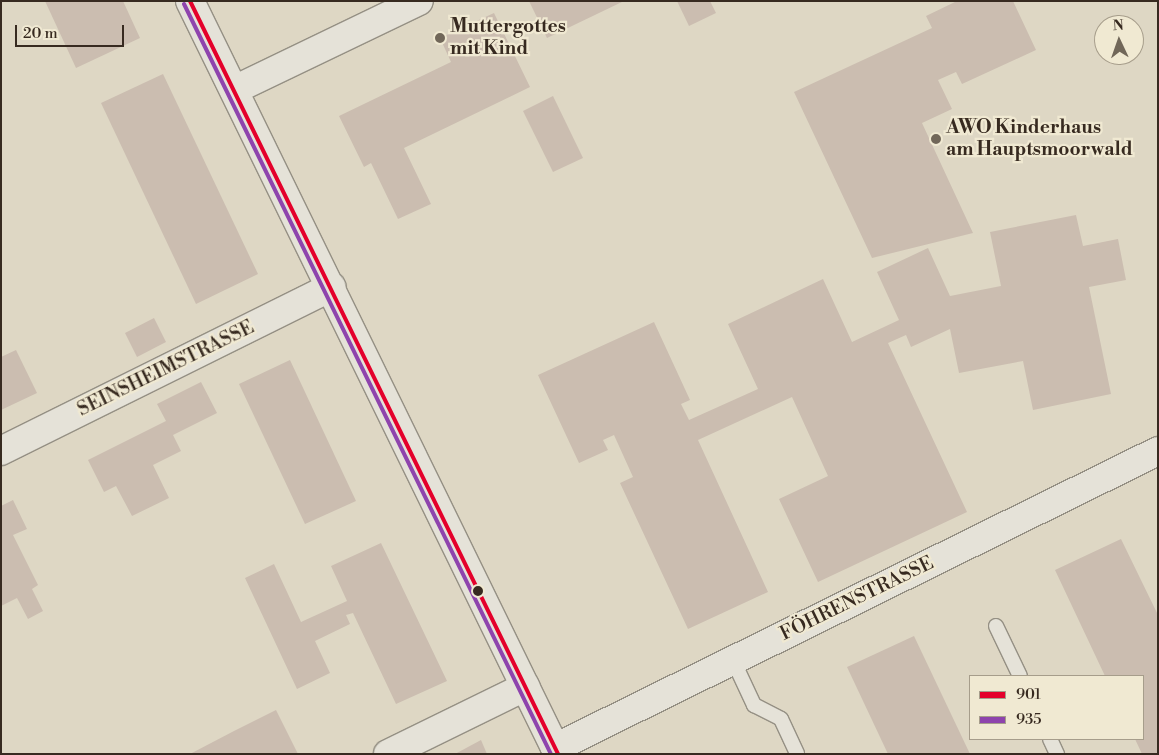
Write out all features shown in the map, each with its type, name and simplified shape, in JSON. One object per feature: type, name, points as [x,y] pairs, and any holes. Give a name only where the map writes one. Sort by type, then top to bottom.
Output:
[{"type":"street","points":[[190,1],[557,751]]},
{"type":"street","points":[[234,90],[419,1]]},
{"type":"street","name":"SEINSHEIMSTRASSE","points":[[1,451],[331,287]]},
{"type":"street","name":"FÖHRENSTRASSE","points":[[557,751],[734,660],[1155,459]]},
{"type":"street","points":[[388,754],[525,687]]},
{"type":"lane","points":[[996,626],[1020,675]]},
{"type":"lane","points":[[734,660],[754,706],[780,718],[797,754]]},
{"type":"lane","points":[[1050,740],[1057,754]]},
{"type":"building","points":[[45,1],[123,1],[140,38],[76,68]]},
{"type":"building","points":[[529,1],[624,1],[547,38]]},
{"type":"building","points":[[677,1],[710,1],[716,13],[689,26]]},
{"type":"building","points":[[957,1],[1013,1],[1036,50],[962,84],[956,72],[938,80],[952,109],[922,123],[973,233],[872,258],[794,92],[932,28],[926,16]]},
{"type":"building","points":[[494,13],[530,87],[404,148],[431,204],[398,219],[371,163],[364,167],[339,116],[451,62],[440,38]]},
{"type":"building","points":[[163,74],[258,274],[196,304],[101,103]]},
{"type":"building","points":[[553,96],[583,158],[553,172],[523,111]]},
{"type":"building","points":[[1076,215],[1083,246],[1118,239],[1126,280],[1089,287],[1111,394],[1033,410],[1023,361],[959,373],[950,329],[911,347],[906,335],[888,343],[967,512],[818,582],[779,499],[828,476],[792,397],[698,440],[768,592],[688,629],[620,483],[633,477],[614,435],[603,440],[608,450],[579,463],[538,375],[654,322],[690,400],[681,404],[689,420],[758,389],[728,324],[823,279],[852,342],[899,320],[877,272],[928,248],[950,296],[1001,286],[990,232]]},
{"type":"building","points":[[154,318],[166,342],[137,357],[125,333]]},
{"type":"building","points":[[16,350],[37,393],[1,410],[1,357]]},
{"type":"building","points":[[290,360],[356,501],[305,524],[239,384]]},
{"type":"building","points":[[201,382],[217,413],[173,435],[181,451],[153,465],[169,498],[132,516],[116,486],[104,492],[88,460],[166,421],[157,404]]},
{"type":"building","points":[[13,500],[27,529],[13,535],[38,585],[32,589],[43,611],[28,619],[17,598],[1,606],[1,506]]},
{"type":"building","points":[[1121,539],[1158,615],[1158,754],[1142,754],[1135,740],[1144,740],[1144,675],[1105,675],[1055,570]]},
{"type":"building","points":[[381,543],[447,681],[396,704],[353,613],[346,615],[350,624],[315,641],[330,673],[297,689],[245,578],[274,564],[301,622],[347,601],[331,566]]},
{"type":"building","points":[[914,636],[970,754],[888,754],[847,667]]},
{"type":"building","points":[[276,710],[298,754],[190,754],[234,731]]},
{"type":"building","points":[[481,740],[487,754],[455,754]]},
{"type":"transit line","name":"901","points":[[190,1],[558,754]]},
{"type":"transit line","name":"935","points":[[184,4],[551,754]]},
{"type":"place","name":"Muttergottes mit Kind","points":[[440,38]]},
{"type":"place","name":"AWO Kinderhaus am Hauptsmoorwald","points":[[936,139]]}]
